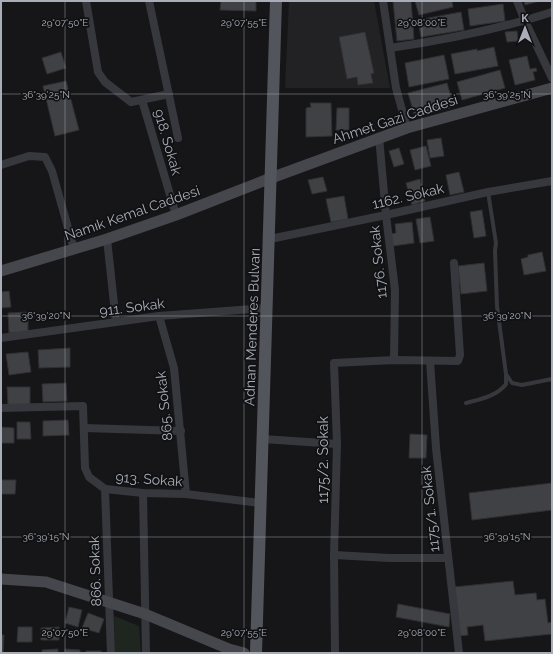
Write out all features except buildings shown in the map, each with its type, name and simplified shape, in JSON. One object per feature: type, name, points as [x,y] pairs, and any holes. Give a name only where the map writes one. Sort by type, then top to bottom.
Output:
[{"type":"main road","name":"Adnan Menderes Bulvarı","points":[[256,653],[270,238],[276,1]]},
{"type":"street","name":"918. Sokak","points":[[86,1],[98,72],[105,82],[131,102],[169,94]]},
{"type":"street","name":"918. Sokak","points":[[149,1],[178,138]]},
{"type":"street","points":[[383,1],[396,88],[407,128]]},
{"type":"street","points":[[516,1],[552,78]]},
{"type":"street","points":[[390,48],[423,43],[525,21],[552,12]]},
{"type":"street","name":"Ahmet Gazi Caddesi","points":[[271,178],[379,137],[407,128],[552,88]]},
{"type":"street","name":"918. Sokak","points":[[142,100],[176,215]]},
{"type":"street","name":"1176. Sokak","points":[[379,137],[395,290],[394,360]]},
{"type":"street","points":[[1,165],[30,156],[45,157],[52,171],[74,249]]},
{"type":"street","name":"Namık Kemal Caddesi","points":[[1,272],[107,239],[176,215],[271,178]]},
{"type":"street","name":"1162. Sokak","points":[[270,238],[386,215],[488,192],[552,181]]},
{"type":"street","points":[[107,239],[116,322]]},
{"type":"street","name":"1175/2. Sokak","points":[[335,653],[334,555],[337,444],[334,363],[394,360],[458,361],[460,354],[454,263]]},
{"type":"street","name":"911. Sokak","points":[[1,338],[159,316],[267,308]]},
{"type":"street","name":"865. Sokak","points":[[159,316],[174,368],[186,494]]},
{"type":"street","name":"1175/1. Sokak","points":[[430,361],[436,448],[459,653]]},
{"type":"street","name":"913. Sokak","points":[[1,408],[82,406],[85,468],[89,477],[106,488],[143,493],[186,494],[260,503]]},
{"type":"street","points":[[84,428],[181,431]]},
{"type":"street","points":[[263,439],[337,444]]},
{"type":"street","name":"866. Sokak","points":[[106,488],[111,653]]},
{"type":"street","points":[[143,493],[146,653]]},
{"type":"street","points":[[334,555],[389,558],[448,558]]},
{"type":"street","points":[[1,579],[46,582],[145,614],[229,649],[244,653]]},
{"type":"lane","points":[[466,403],[485,398],[501,391],[506,384],[497,306],[496,244],[488,192]]},
{"type":"lane","points":[[506,374],[512,383],[522,385],[552,379]]},
{"type":"shaded area","points":[[289,1],[374,1],[390,88],[285,88]]},
{"type":"shaded area","points":[[114,616],[139,626],[141,653],[115,653]]}]
